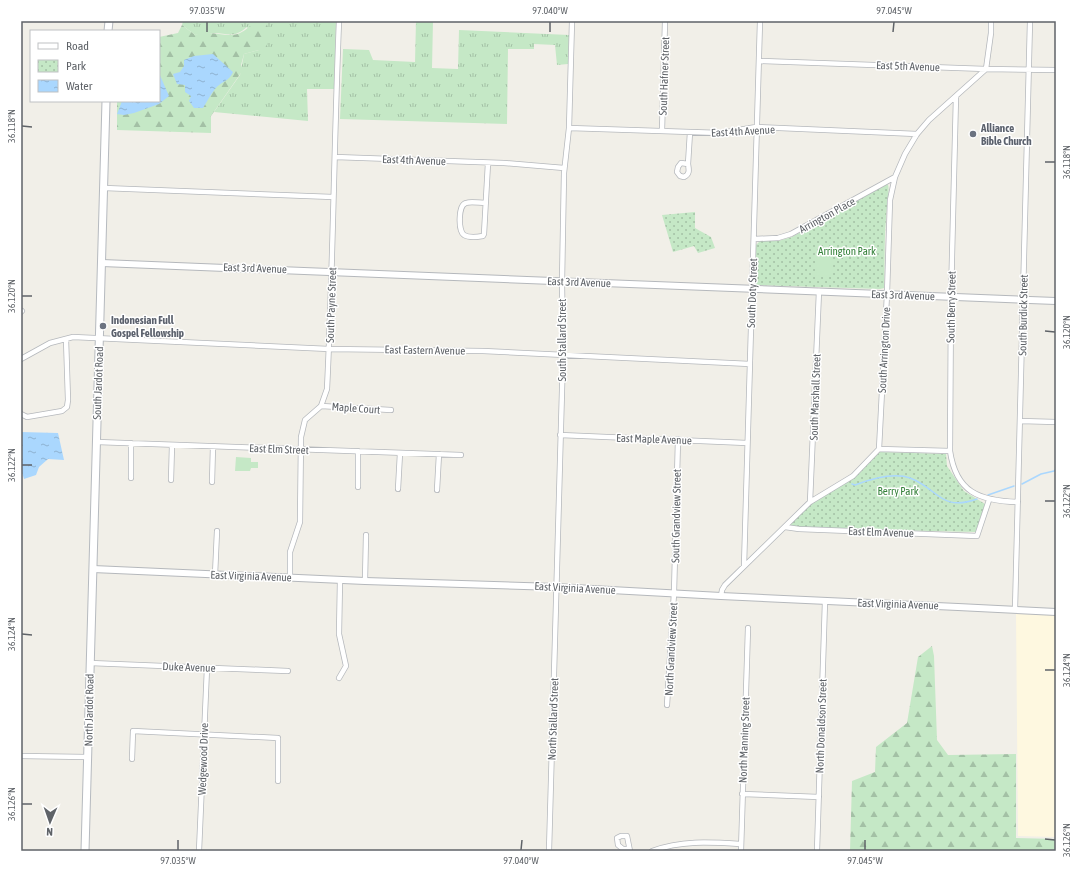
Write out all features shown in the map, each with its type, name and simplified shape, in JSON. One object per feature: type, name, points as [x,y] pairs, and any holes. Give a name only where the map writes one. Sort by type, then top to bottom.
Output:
[{"type":"main road","name":"South Jardot Road","points":[[93,569],[106,102]]},
{"type":"main road","name":"North Jardot Road","points":[[84,851],[93,569]]},
{"type":"street","name":"South Payne Street","points":[[321,406],[327,389],[329,349],[339,21]]},
{"type":"street","name":"South Stallard Street","points":[[556,587],[563,355],[562,282],[564,168],[569,128],[572,21]]},
{"type":"street","name":"South Hafner Street","points":[[662,131],[665,21]]},
{"type":"street","name":"South Doty Street","points":[[744,566],[760,21]]},
{"type":"street","points":[[986,69],[991,33],[991,21]]},
{"type":"street","name":"South Burdick Street","points":[[1015,610],[1030,69],[1030,21]]},
{"type":"street","name":"East 5th Avenue","points":[[759,61],[1056,70]]},
{"type":"street","name":"South Arrington Drive","points":[[879,449],[890,200],[895,177],[916,134],[929,120],[986,69]]},
{"type":"street","name":"South Berry Street","points":[[956,96],[951,297],[950,451],[952,465],[958,478],[966,487],[977,495],[989,500],[1018,502]]},
{"type":"street","name":"East 4th Avenue","points":[[569,128],[720,133],[756,127],[916,134]]},
{"type":"street","points":[[688,164],[690,132]]},
{"type":"street","name":"East 4th Avenue","points":[[335,157],[488,163],[564,168]]},
{"type":"street","points":[[485,203],[465,203],[462,205],[460,209],[460,228],[464,235],[470,237],[483,236],[488,163]]},
{"type":"street","name":"Arrington Place","points":[[754,239],[778,238],[791,234],[895,177]]},
{"type":"street","points":[[104,188],[333,197]]},
{"type":"street","name":"East 3rd Avenue","points":[[102,263],[1056,301]]},
{"type":"street","name":"South Marshall Street","points":[[810,502],[820,291]]},
{"type":"street","name":"East Eastern Avenue","points":[[21,359],[50,344],[73,337],[329,349],[483,351],[750,364]]},
{"type":"street","points":[[21,414],[27,417],[47,414],[62,411],[67,407],[66,339]]},
{"type":"street","points":[[290,578],[290,552],[300,522],[301,437],[305,420],[321,406]]},
{"type":"street","name":"Maple Court","points":[[321,406],[391,410]]},
{"type":"street","points":[[1020,421],[1056,422]]},
{"type":"street","name":"East Maple Avenue","points":[[560,435],[747,443]]},
{"type":"street","name":"South Grandview Street","points":[[674,593],[678,440]]},
{"type":"street","name":"East Elm Street","points":[[97,442],[461,455]]},
{"type":"street","points":[[131,443],[131,478]]},
{"type":"street","points":[[171,480],[172,445]]},
{"type":"street","points":[[212,482],[213,446]]},
{"type":"street","points":[[721,596],[725,585],[810,502],[853,476],[879,449],[950,451]]},
{"type":"street","points":[[358,451],[358,487]]},
{"type":"street","points":[[398,489],[400,453]]},
{"type":"street","points":[[437,490],[439,454]]},
{"type":"street","name":"East Elm Avenue","points":[[785,527],[799,529],[977,536],[989,500]]},
{"type":"street","points":[[216,575],[217,531]]},
{"type":"street","points":[[365,581],[366,535]]},
{"type":"street","name":"East Virginia Avenue","points":[[93,569],[365,581],[556,587],[1056,612]]},
{"type":"street","points":[[339,678],[346,666],[339,634],[340,580]]},
{"type":"street","name":"North Stallard Street","points":[[549,851],[556,587]]},
{"type":"street","name":"North Grandview Street","points":[[667,705],[674,593]]},
{"type":"street","name":"North Donaldson Street","points":[[817,851],[825,601]]},
{"type":"street","name":"North Manning Street","points":[[741,851],[748,628]]},
{"type":"street","name":"Duke Avenue","points":[[90,663],[288,671]]},
{"type":"street","name":"Wedgewood Drive","points":[[199,851],[207,668]]},
{"type":"street","points":[[132,759],[134,731],[278,738],[278,781]]},
{"type":"street","points":[[21,756],[87,757]]},
{"type":"street","points":[[742,794],[819,797]]},
{"type":"street","points":[[652,851],[681,843],[706,842],[741,844]]},
{"type":"shaded area","points":[[1016,614],[1056,615],[1056,837],[1018,836]]},
{"type":"green space","points":[[183,21],[336,21],[334,89],[307,89],[308,121],[214,112],[240,75],[244,54],[259,50],[247,27],[242,31],[233,34],[205,33],[195,35],[182,25]]},
{"type":"green space","points":[[257,21],[267,24],[269,37],[266,50],[259,50],[244,54],[241,65],[243,70],[211,116],[211,133],[117,130],[117,102],[160,102],[160,37],[178,33],[182,25],[195,35],[207,33],[235,35],[242,32]]},
{"type":"green space","points":[[416,21],[433,21],[432,68],[458,69],[459,30],[569,35],[568,64],[557,65],[555,45],[534,44],[534,49],[508,49],[507,124],[340,119],[343,49],[369,50],[373,60],[415,62]]},
{"type":"green space","name":"Arrington Park","points":[[887,184],[889,191],[885,228],[884,288],[756,285],[756,245],[760,241],[778,241],[792,237]]},
{"type":"green space","points":[[695,212],[695,228],[711,237],[715,248],[698,253],[694,246],[673,252],[662,215]]},
{"type":"green space","points":[[817,251],[831,251],[831,276],[816,275]]},
{"type":"green space","name":"Berry Park","points":[[880,452],[946,454],[947,466],[964,491],[985,504],[976,532],[798,528],[787,525],[811,504],[855,477]]},
{"type":"green space","points":[[236,457],[251,458],[251,462],[258,462],[258,468],[251,468],[250,471],[235,471]]},
{"type":"green space","points":[[932,646],[934,656],[937,740],[948,755],[1016,754],[1016,838],[1056,839],[1056,851],[850,851],[852,781],[875,772],[876,747],[907,723],[918,657]]},
{"type":"water","points":[[213,54],[233,72],[227,80],[215,89],[203,108],[194,108],[189,101],[191,96],[185,92],[185,85],[177,84],[173,74],[180,72],[184,66],[184,60],[194,56]]},
{"type":"water","points":[[160,75],[169,96],[159,104],[134,113],[124,115],[117,114],[122,102],[160,102]]},
{"type":"water","points":[[21,432],[58,433],[64,460],[48,459],[39,467],[36,475],[24,479],[21,469]]},
{"type":"waterway","points":[[1022,484],[1041,474],[1054,471],[1056,469]]},
{"type":"waterway","points":[[852,484],[855,485],[882,477],[903,476],[920,483],[940,498],[947,501],[955,503],[977,499]]},
{"type":"waterway","points":[[988,495],[1014,486]]},
{"type":"place","name":"Alliance Bible Church","points":[[973,134]]},
{"type":"place","name":"Indonesian Full Gospel Fellowship","points":[[103,326]]}]
